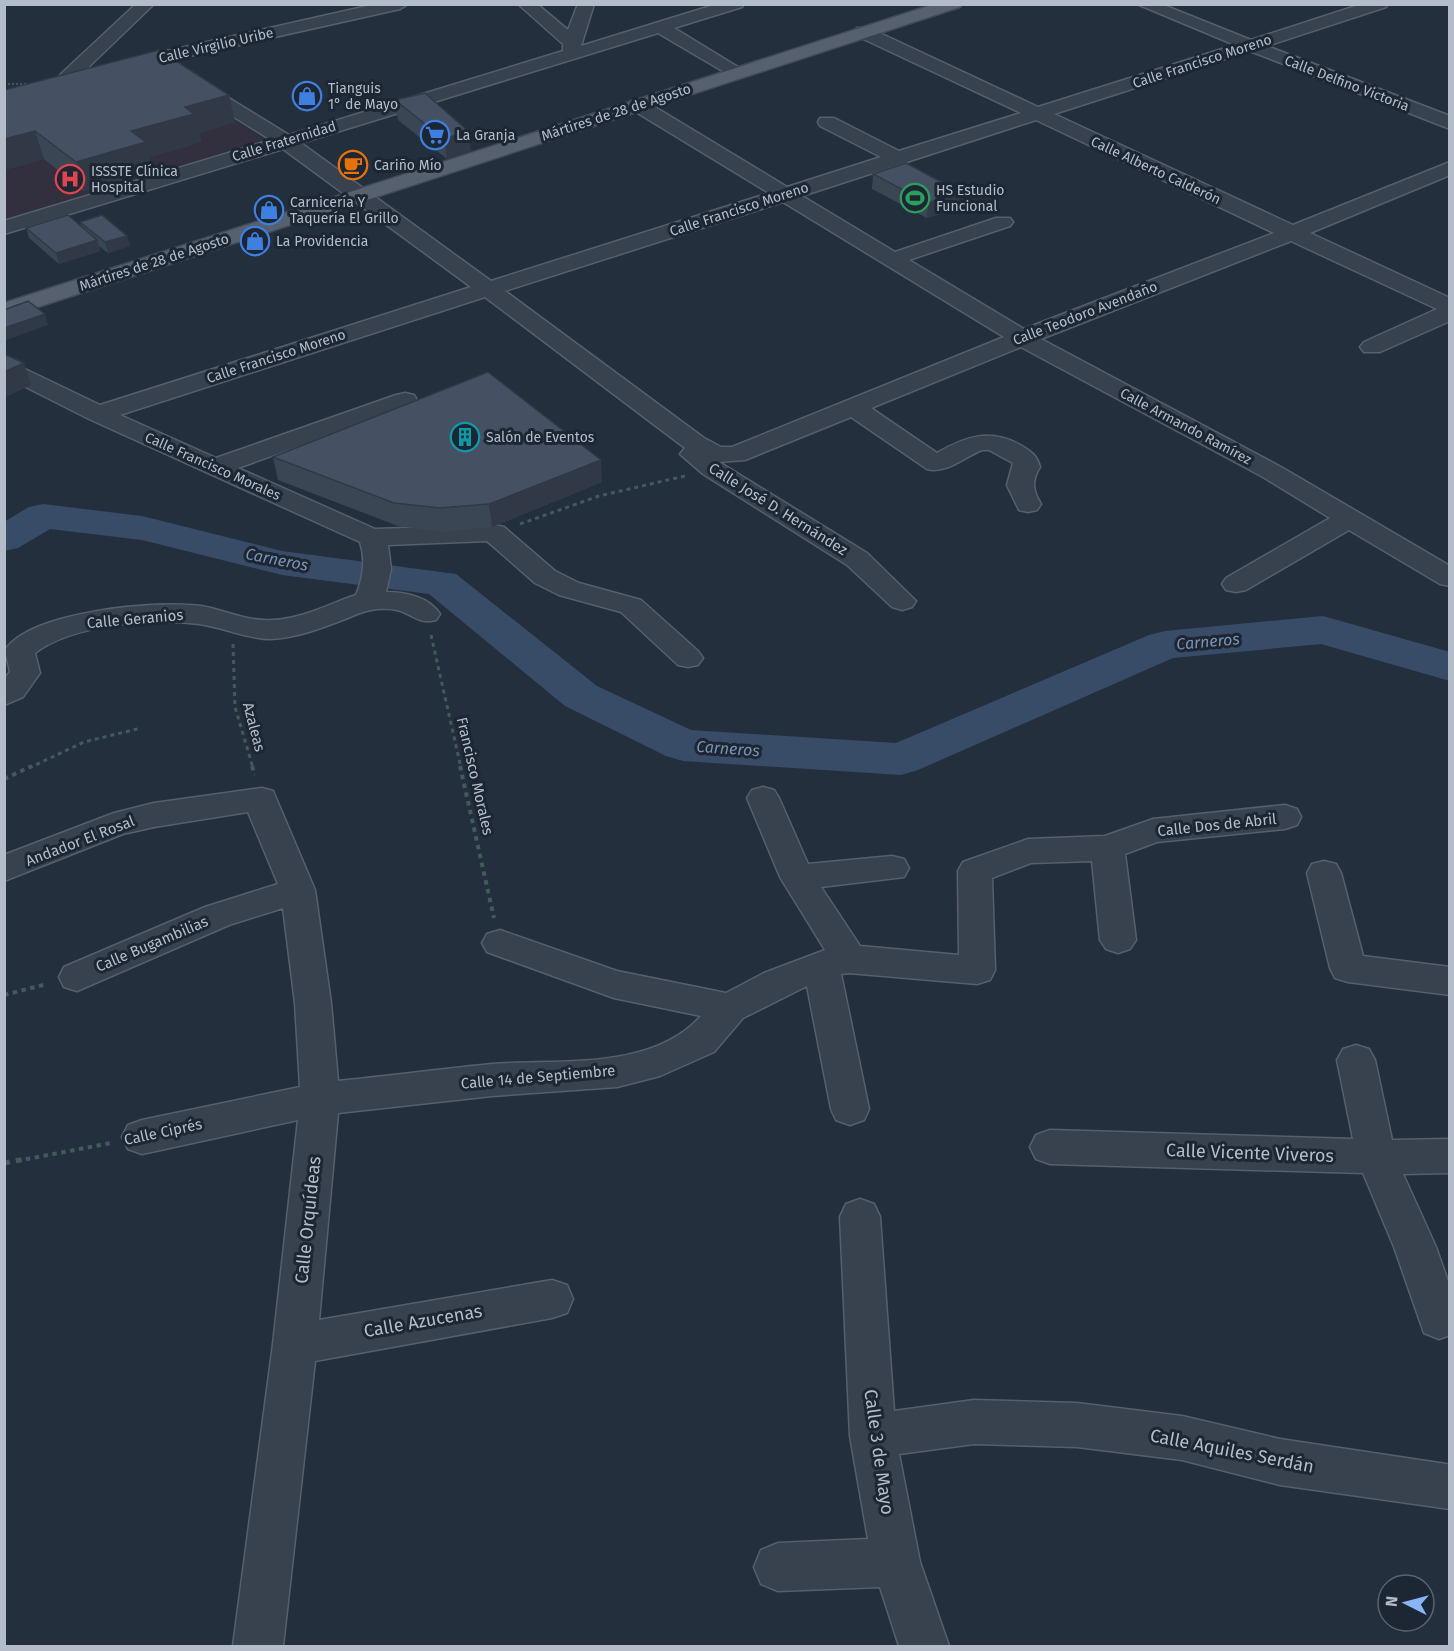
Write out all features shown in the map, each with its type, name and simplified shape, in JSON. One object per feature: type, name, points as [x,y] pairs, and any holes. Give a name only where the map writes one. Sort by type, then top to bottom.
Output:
[{"type":"main road","name":"Mártires de 28 de Agosto","points":[[4,311],[737,72],[954,4]]},
{"type":"street","points":[[68,77],[146,4]]},
{"type":"street","name":"Calle Virgilio Uribe","points":[[34,84],[155,60],[325,13],[400,4]]},
{"type":"street","points":[[526,4],[572,48],[586,4]]},
{"type":"street","name":"Calle Fraternidad","points":[[4,228],[572,48],[659,27],[736,4]]},
{"type":"street","name":"Calle Delfino Victoria","points":[[1144,4],[1449,123]]},
{"type":"street","name":"Calle Francisco Moreno","points":[[98,414],[486,288],[1380,4]]},
{"type":"street","points":[[659,27],[737,72]]},
{"type":"street","name":"Calle Alberto Calderón","points":[[863,32],[1449,307]]},
{"type":"street","name":"Calle José D. Hernández","points":[[155,60],[284,140],[360,195],[660,415],[664,428],[857,559],[902,601]]},
{"type":"street","name":"Calle Armando Ramírez","points":[[638,105],[1022,338],[1272,472],[1449,578]]},
{"type":"street","points":[[827,122],[897,158]]},
{"type":"street","name":"Calle Teodoro Avendaño","points":[[716,463],[1449,168]]},
{"type":"street","name":"Calle Armando Ramírez","points":[[813,210],[835,215],[904,255],[916,264],[921,277]]},
{"type":"street","points":[[904,255],[1002,222]]},
{"type":"street","name":"Calle José D. Hernández","points":[[486,288],[510,319],[607,393]]},
{"type":"street","points":[[1372,347],[1449,312]]},
{"type":"street","name":"Calle Francisco Morales","points":[[4,366],[98,414],[215,467],[375,545]]},
{"type":"street","points":[[215,467],[405,400]]},
{"type":"street","points":[[853,407],[936,464],[976,442],[989,440],[1001,443],[1025,459],[1027,467],[1020,477],[1020,491],[1028,504]]},
{"type":"street","points":[[1236,584],[1350,518]]},
{"type":"street","points":[[370,596],[375,545],[494,533],[544,578],[569,589],[631,606],[688,658]]},
{"type":"street","name":"Calle Geranios","points":[[4,695],[12,690],[25,673],[20,650],[28,640],[83,622],[173,613],[200,615],[263,630],[280,630],[370,596],[418,606],[426,614]]},
{"type":"street","points":[[763,798],[835,962],[850,1109]]},
{"type":"street","name":"Andador El Rosal","points":[[4,869],[114,825],[154,814],[262,799]]},
{"type":"street","name":"Calle Orquídeas","points":[[258,1647],[295,1344],[320,1099],[313,1003],[298,890],[265,814],[262,799]]},
{"type":"street","name":"Calle Dos de Abril","points":[[977,970],[975,870],[1028,851],[1107,848],[1153,831],[1285,817]]},
{"type":"street","points":[[1107,848],[1118,940]]},
{"type":"street","points":[[797,877],[892,868]]},
{"type":"street","points":[[1324,873],[1348,968],[1449,981]]},
{"type":"street","name":"Calle Bugambilias","points":[[76,977],[217,916],[298,890]]},
{"type":"street","points":[[500,943],[614,984],[730,1008]]},
{"type":"street","name":"Calle 14 de Septiembre","points":[[320,1099],[492,1080],[617,1072],[660,1061],[701,1041],[730,1008],[777,983],[835,962],[977,970]]},
{"type":"street","points":[[1356,1060],[1376,1157],[1415,1247],[1439,1319]]},
{"type":"street","name":"Calle Ciprés","points":[[142,1137],[320,1099]]},
{"type":"street","name":"Calle Vicente Viveros","points":[[1050,1147],[1376,1157],[1449,1156]]},
{"type":"street","name":"Calle 3 de Mayo","points":[[860,1217],[873,1436],[896,1562],[924,1647]]},
{"type":"street","name":"Calle Azucenas","points":[[295,1344],[552,1299]]},
{"type":"street","name":"Calle Aquiles Serdán","points":[[873,1436],[974,1422],[1077,1425],[1182,1438],[1280,1462],[1446,1487]]},
{"type":"street","points":[[778,1567],[896,1562]]},
{"type":"path","points":[[4,84],[34,84]]},
{"type":"path","points":[[494,533],[599,496],[716,463]]},
{"type":"path","name":"Francisco Morales","points":[[426,614],[500,943]]},
{"type":"path","name":"Azaleas","points":[[232,623],[235,707],[262,799]]},
{"type":"path","points":[[4,779],[84,742],[141,728]]},
{"type":"path","name":"Calle Bugambilias","points":[[4,995],[76,977]]},
{"type":"path","name":"Calle Ciprés","points":[[4,1163],[142,1137]]},
{"type":"shaded area","name":"ISSSTE Clínica Hospital","points":[[149,66],[266,140],[5,219],[4,99]]},
{"type":"building","points":[[159,50],[229,95],[185,107],[194,114],[131,131],[146,142],[76,162],[35,131],[4,139],[4,90]]},
{"type":"building","points":[[425,93],[468,131],[444,139],[395,100]]},
{"type":"building","points":[[906,163],[960,192],[928,203],[873,174]]},
{"type":"building","points":[[68,215],[97,240],[56,253],[26,228]]},
{"type":"building","points":[[102,215],[127,236],[105,242],[80,222]]},
{"type":"building","points":[[28,301],[45,314],[4,328],[4,310]]},
{"type":"building","points":[[4,354],[24,363],[4,372]]},
{"type":"building","name":"Salón de Eventos","points":[[488,372],[601,460],[489,504],[440,508],[394,503],[273,457]]},
{"type":"waterway","name":"Carneros","points":[[4,539],[43,516],[142,528],[282,563],[441,583],[581,696],[683,745],[901,759],[1165,645],[1323,630],[1450,667]]},
{"type":"place","name":"Tianguis 1° de Mayo","points":[[307,96]]},
{"type":"place","name":"La Granja","points":[[435,135]]},
{"type":"place","name":"Cariño Mío","points":[[353,165]]},
{"type":"place","name":"ISSSTE Clínica Hospital","points":[[70,179]]},
{"type":"place","name":"HS Estudio Funcional","points":[[915,198]]},
{"type":"place","name":"Carnicería Y Taquería El Grillo","points":[[269,210]]},
{"type":"place","name":"La Providencia","points":[[255,241]]},
{"type":"place","name":"Salón de Eventos","points":[[465,437]]}]
